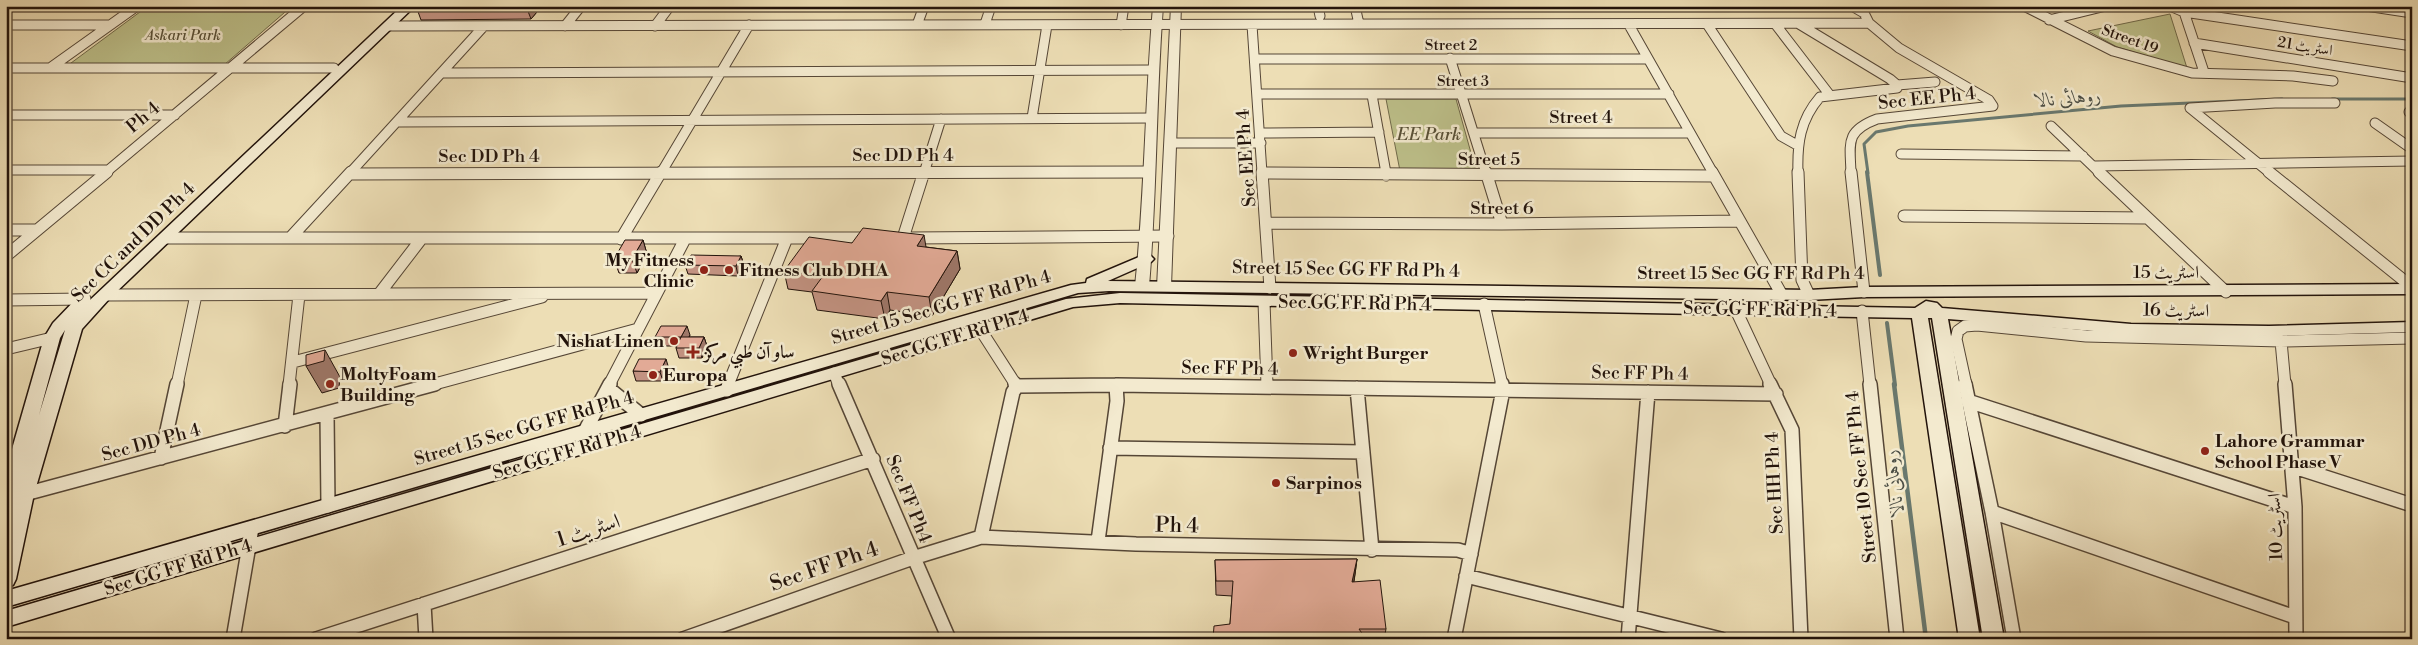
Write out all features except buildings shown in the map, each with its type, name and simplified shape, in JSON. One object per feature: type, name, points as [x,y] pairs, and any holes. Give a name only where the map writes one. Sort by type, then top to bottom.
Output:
[{"type":"main road","name":"Sec CC and DD Ph 4","points":[[7,501],[52,338],[59,327],[85,299],[400,6]]},
{"type":"main road","name":"Sec CC and DD Ph 4","points":[[6,579],[25,494],[74,328],[104,295],[409,6]]},
{"type":"main road","points":[[1077,288],[1125,270],[1146,259]]},
{"type":"main road","name":"Street 15 Sec GG FF Rd Ph 4","points":[[6,599],[251,537],[328,506],[585,431],[649,418],[727,390],[1077,288],[1142,286],[1267,295],[1832,295],[1864,292],[1926,306]]},
{"type":"main road","name":"اسٹریٹ 15","points":[[1926,306],[1946,301],[1991,300],[2029,292],[2226,292],[2412,288]]},
{"type":"main road","name":"Sec GG FF Rd Ph 4","points":[[6,619],[251,537],[649,418],[834,373],[1072,302],[1267,295],[1484,304],[1862,311],[1926,306]]},
{"type":"main road","points":[[1832,295],[1858,299],[1908,300],[1926,306]]},
{"type":"main road","points":[[1926,306],[1977,538],[1994,639]]},
{"type":"main road","points":[[1926,306],[1970,639]]},
{"type":"main road","name":"اسٹریٹ 16","points":[[1926,306],[2086,327],[2275,336],[2412,328]]},
{"type":"street","points":[[50,68],[137,6]]},
{"type":"street","name":"Ph 4","points":[[6,256],[304,6]]},
{"type":"street","points":[[565,26],[580,6]]},
{"type":"street","points":[[655,26],[670,6]]},
{"type":"street","points":[[917,25],[924,6]]},
{"type":"street","points":[[985,24],[991,6]]},
{"type":"street","points":[[1121,25],[1124,6]]},
{"type":"street","points":[[1142,286],[1148,236],[1153,70],[1158,6]]},
{"type":"street","points":[[1164,287],[1168,236],[1176,6]]},
{"type":"street","points":[[1318,6],[1320,16]]},
{"type":"street","points":[[1355,6],[1359,24]]},
{"type":"street","name":"Sec EE Ph 4","points":[[1852,6],[1864,13],[1869,23],[1899,48],[1989,100],[1994,106],[1877,119],[1864,123],[1853,133],[1850,140],[1852,178],[1864,292]]},
{"type":"street","name":"Street 19","points":[[2024,6],[2113,51],[2192,73],[2293,76],[2333,81]]},
{"type":"street","points":[[2050,20],[2106,6]]},
{"type":"street","points":[[2170,6],[2184,12],[2412,46]]},
{"type":"street","points":[[2226,6],[2230,18]]},
{"type":"street","points":[[2366,6],[2412,13]]},
{"type":"street","points":[[2184,12],[2204,72]]},
{"type":"street","points":[[388,26],[985,24],[1047,26],[1629,25],[1869,23]]},
{"type":"street","points":[[1707,24],[1781,136],[1797,145]]},
{"type":"street","points":[[1776,24],[1828,94]]},
{"type":"street","points":[[1799,24],[1897,85],[1936,82]]},
{"type":"street","points":[[6,25],[110,25]]},
{"type":"street","points":[[621,239],[658,174],[749,25]]},
{"type":"street","name":"Sec EE Ph 4","points":[[1252,25],[1267,223],[1267,387]]},
{"type":"street","points":[[1629,25],[1688,133],[1782,295]]},
{"type":"street","points":[[291,237],[484,26]]},
{"type":"street","points":[[1032,118],[1047,26]]},
{"type":"street","name":"اسٹریٹ 21","points":[[2194,43],[2412,78]]},
{"type":"street","points":[[1450,58],[1502,224]]},
{"type":"street","name":"Street 2","points":[[1255,59],[1648,59]]},
{"type":"street","points":[[6,68],[334,68]]},
{"type":"street","points":[[443,73],[1153,70]]},
{"type":"street","points":[[1810,295],[1802,280],[1797,145],[1814,103],[1820,97],[1828,94],[1890,90],[1897,88],[1897,85]]},
{"type":"street","name":"Street 3","points":[[1258,94],[1668,94]]},
{"type":"street","points":[[1372,95],[1386,175]]},
{"type":"street","points":[[2334,103],[2275,103],[2190,108],[2412,288]]},
{"type":"street","points":[[6,115],[175,114]]},
{"type":"street","name":"Sec DD Ph 4","points":[[398,122],[1152,118]]},
{"type":"street","points":[[894,238],[924,172],[942,119]]},
{"type":"street","points":[[2375,123],[2412,149]]},
{"type":"street","points":[[2051,126],[2226,292]]},
{"type":"street","points":[[1171,143],[1379,132]]},
{"type":"street","name":"Street 4","points":[[1474,133],[1688,133]]},
{"type":"street","points":[[1901,154],[2083,156]]},
{"type":"street","points":[[2095,166],[2412,161]]},
{"type":"street","points":[[6,170],[108,170]]},
{"type":"street","name":"Sec DD Ph 4","points":[[350,174],[1149,172]]},
{"type":"street","name":"Street 5","points":[[1264,173],[1714,176]]},
{"type":"street","points":[[1904,216],[2147,218]]},
{"type":"street","name":"Street 6","points":[[1267,223],[1502,224],[1738,221]]},
{"type":"street","points":[[6,230],[36,230]]},
{"type":"street","points":[[166,238],[621,239],[1168,236]]},
{"type":"street","points":[[379,294],[422,238]]},
{"type":"street","points":[[585,431],[685,238]]},
{"type":"street","points":[[727,390],[787,238]]},
{"type":"street","points":[[104,295],[656,293]]},
{"type":"street","points":[[294,362],[553,294]]},
{"type":"street","points":[[161,458],[196,295]]},
{"type":"street","points":[[285,426],[294,362],[299,295]]},
{"type":"street","points":[[6,300],[85,299]]},
{"type":"street","points":[[1454,639],[1503,390],[1484,304]]},
{"type":"street","name":"Sec HH Ph 4","points":[[1735,308],[1792,430],[1801,639]]},
{"type":"street","name":"Street 10 Sec FF Ph 4","points":[[1862,311],[1897,639]]},
{"type":"street","points":[[2014,639],[1992,512],[1956,339],[1958,331],[1965,326],[1990,326],[2086,336],[2412,338]]},
{"type":"street","name":"Sec DD Ph 4","points":[[25,494],[285,426],[638,329]]},
{"type":"street","points":[[980,329],[1017,386],[1013,392],[981,537]]},
{"type":"street","name":"اسٹریٹ 10","points":[[2275,336],[2295,507],[2296,639]]},
{"type":"street","points":[[6,349],[52,338]]},
{"type":"street","name":"Sec FF Ph4","points":[[834,373],[873,459],[913,558],[949,639]]},
{"type":"street","points":[[1098,541],[1117,401],[1116,385]]},
{"type":"street","name":"Sec FF Ph 4","points":[[1017,386],[1116,385],[1776,394]]},
{"type":"street","points":[[608,388],[649,418]]},
{"type":"street","points":[[1357,388],[1372,550]]},
{"type":"street","points":[[1628,639],[1648,392]]},
{"type":"street","points":[[1968,401],[2295,507]]},
{"type":"street","points":[[327,414],[328,506]]},
{"type":"street","points":[[1110,448],[1363,452]]},
{"type":"street","name":"اسٹریٹ 1","points":[[316,639],[873,459]]},
{"type":"street","points":[[2291,466],[2412,505]]},
{"type":"street","points":[[1992,512],[2295,618]]},
{"type":"street","points":[[234,639],[251,537]]},
{"type":"street","name":"Ph 4","points":[[981,537],[1372,550],[1458,550],[1471,554]]},
{"type":"street","name":"Sec FF Ph 4","points":[[683,639],[913,558],[981,537]]},
{"type":"street","points":[[1977,538],[1997,543]]},
{"type":"street","points":[[1466,576],[1721,639]]},
{"type":"street","points":[[424,604],[426,639]]},
{"type":"green space","name":"Askari Park","points":[[148,6],[292,6],[224,65],[67,66]]},
{"type":"green space","points":[[2170,14],[2187,68],[2117,47],[2088,31]]},
{"type":"green space","name":"EE Park","points":[[1386,99],[1456,99],[1476,171],[1400,171]]},
{"type":"waterway","name":"روہائی نالا","points":[[1868,173],[1864,144],[1876,132],[1908,126],[2121,106],[2282,99]]},
{"type":"waterway","name":"روہائی نالا","points":[[2332,99],[2412,99]]},
{"type":"waterway","name":"روہائی نالا","points":[[1867,172],[1880,275]]},
{"type":"waterway","name":"روہائی نالا","points":[[1887,323],[1895,385]]},
{"type":"waterway","name":"روہائی نالا","points":[[1894,384],[1926,639]]},
{"type":"place","name":"My Fitness Clinic","points":[[704,270]]},
{"type":"place","name":"Fitness Club DHA","points":[[729,270]]},
{"type":"place","name":"Nishat Linen","points":[[674,341]]},
{"type":"place","name":"ساو آن طبي مرکز","points":[[693,352]]},
{"type":"place","name":"Wright Burger","points":[[1293,353]]},
{"type":"place","name":"Europa","points":[[653,375]]},
{"type":"place","name":"MoltyFoam Building","points":[[330,384]]},
{"type":"place","name":"Lahore Grammar School Phase V","points":[[2205,451]]},
{"type":"place","name":"Sarpinos","points":[[1276,483]]}]
